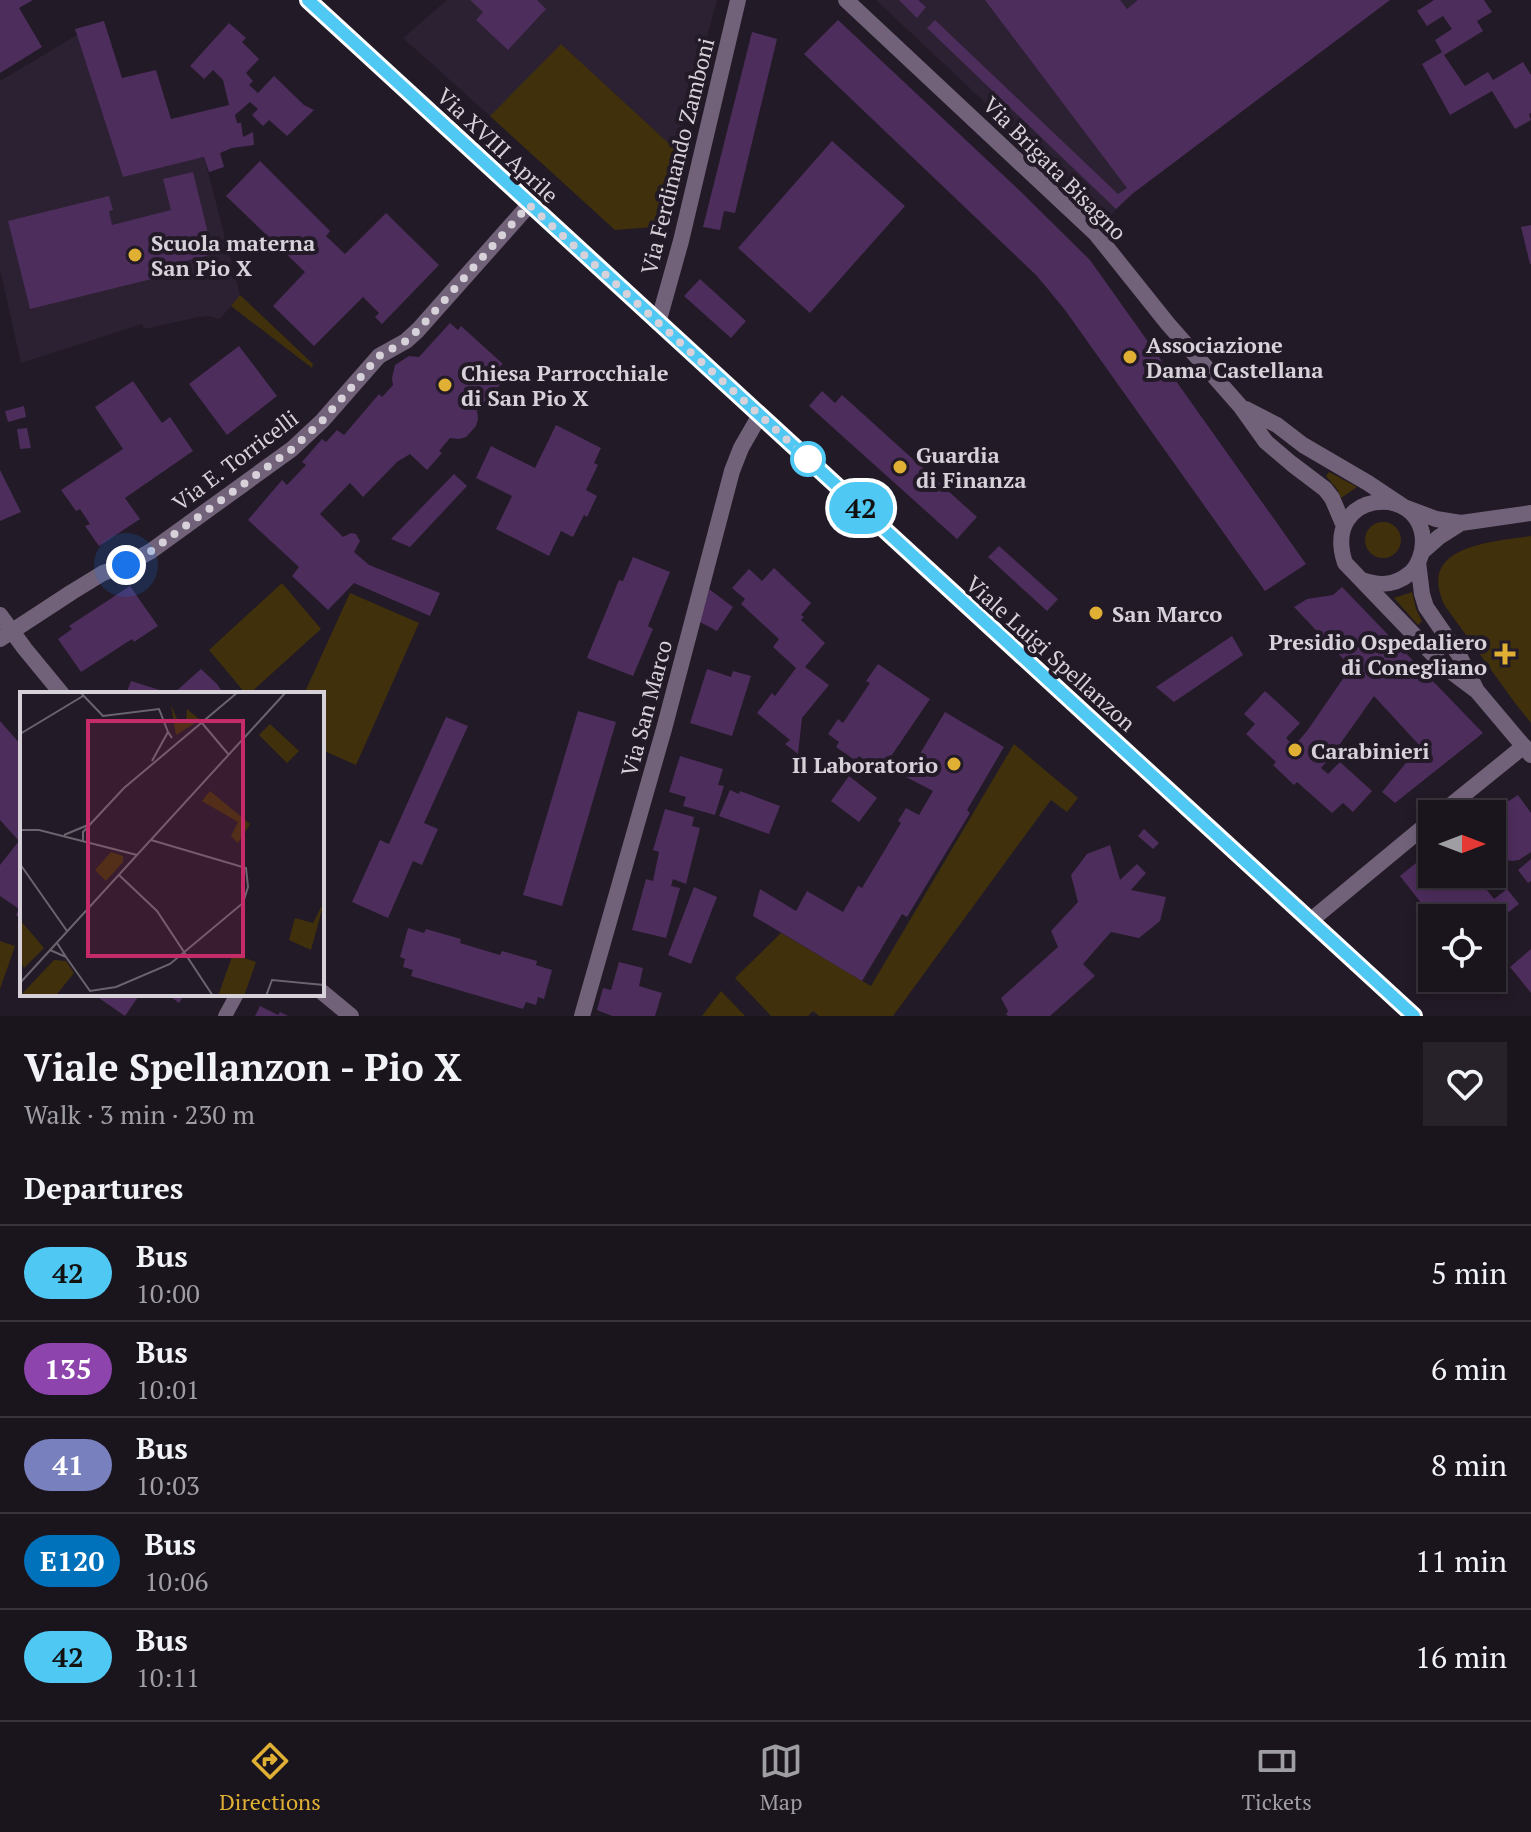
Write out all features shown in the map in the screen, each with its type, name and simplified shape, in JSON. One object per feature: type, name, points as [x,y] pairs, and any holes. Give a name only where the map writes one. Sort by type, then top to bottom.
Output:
[{"type":"street","name":"Via XVIII Aprile","points":[[308,0],[658,323]]},
{"type":"street","name":"Via Ferdinando Zamboni","points":[[658,323],[681,241],[738,0]]},
{"type":"street","name":"Via Brigata Bisagno","points":[[852,3],[1096,234],[1168,324],[1241,407],[1266,442],[1325,489],[1344,526]]},
{"type":"street","name":"Via E. Torricelli","points":[[6,635],[103,573],[151,551],[292,449],[322,421],[379,356],[406,341],[418,330],[529,205]]},
{"type":"street","name":"Viale Luigi Spellanzon","points":[[658,323],[1414,1016]]},
{"type":"street","name":"Via Brigata Bisagno","points":[[1241,407],[1277,425],[1303,445],[1404,507]]},
{"type":"street","name":"Via San Marco","points":[[582,1016],[664,729],[732,471],[760,415]]},
{"type":"street","points":[[1477,691],[1445,667],[1352,573],[1345,563],[1340,538],[1350,516],[1358,508],[1380,501],[1392,502],[1436,519],[1461,523],[1531,513]]},
{"type":"street","points":[[1404,507],[1420,527],[1422,594],[1426,607],[1459,655],[1477,691],[1527,751],[1459,800]]},
{"type":"street","points":[[1362,580],[1387,584],[1401,580],[1412,573],[1420,557],[1439,537],[1461,523]]},
{"type":"street","points":[[0,615],[6,635],[60,692]]},
{"type":"street","points":[[1310,921],[1418,832]]},
{"type":"street","points":[[324,994],[351,1016]]},
{"type":"lane","points":[[225,1016],[236,996]]},
{"type":"shaded area","points":[[447,0],[717,0],[676,150],[562,45],[490,116],[403,38]]},
{"type":"shaded area","points":[[876,0],[1390,0],[1132,194],[1108,218]]},
{"type":"shaded area","points":[[77,35],[123,177],[204,157],[240,295],[220,319],[199,317],[144,329],[142,324],[21,363],[0,270],[0,81]]},
{"type":"shaded area","points":[[561,44],[676,150],[654,227],[615,230],[490,116]]},
{"type":"shaded area","points":[[240,295],[313,364],[312,368],[231,306]]},
{"type":"shaded area","points":[[1329,472],[1357,487],[1341,498],[1326,476]]},
{"type":"shaded area","points":[[1383,522],[1396,527],[1401,540],[1396,553],[1383,558],[1370,553],[1365,540],[1370,527]]},
{"type":"shaded area","name":"Presidio Ospedaliero di Conegliano","points":[[1531,536],[1531,723],[1445,606],[1439,586],[1440,570],[1462,550]]},
{"type":"shaded area","points":[[282,583],[321,629],[251,692],[244,692],[209,650]]},
{"type":"shaded area","points":[[1412,592],[1422,621],[1418,625],[1394,598]]},
{"type":"shaded area","points":[[350,593],[419,623],[356,765],[324,751],[324,692],[305,692]]},
{"type":"shaded area","points":[[1014,744],[1078,798],[1067,812],[1051,800],[893,1016],[819,1016],[813,1011],[808,1016],[771,1016],[735,978],[781,933],[871,986]]},
{"type":"shaded area","points":[[0,941],[15,946],[0,989]]},
{"type":"shaded area","points":[[721,991],[745,1016],[702,1016]]},
{"type":"building","points":[[0,0],[33,0],[19,8],[42,47],[0,73]]},
{"type":"building","points":[[470,0],[537,0],[546,9],[508,50],[476,20],[483,12]]},
{"type":"building","points":[[899,0],[918,0],[926,7],[917,18]]},
{"type":"building","points":[[985,0],[1120,0],[1127,9],[1138,0],[1390,0],[1116,209],[927,28],[935,20],[1118,194],[1127,188]]},
{"type":"building","points":[[1434,0],[1484,0],[1492,12],[1477,21],[1483,31],[1444,55],[1465,86],[1488,72],[1493,80],[1523,62],[1531,75],[1531,120],[1515,129],[1492,91],[1450,115],[1422,64],[1442,52],[1435,40],[1452,29],[1443,16],[1427,26],[1417,11]]},
{"type":"building","points":[[838,20],[1090,260],[1306,564],[1265,591],[1065,310],[1036,275],[804,54]]},
{"type":"building","points":[[104,21],[122,78],[156,70],[171,119],[229,105],[223,80],[213,70],[204,79],[190,66],[229,23],[246,38],[242,42],[259,59],[246,73],[253,81],[249,85],[258,93],[274,76],[304,105],[314,110],[287,136],[269,120],[263,126],[252,115],[258,109],[250,102],[235,115],[237,123],[241,123],[243,137],[253,132],[254,145],[220,153],[224,167],[209,172],[204,157],[123,177],[75,29]]},
{"type":"building","points":[[752,32],[777,39],[735,213],[724,211],[720,230],[703,227]]},
{"type":"building","points":[[832,141],[905,206],[810,313],[738,248]]},
{"type":"building","points":[[260,161],[330,231],[326,236],[345,254],[386,213],[439,265],[382,324],[375,317],[379,313],[363,297],[314,346],[273,306],[305,272],[226,196]]},
{"type":"building","points":[[193,172],[213,254],[178,263],[180,272],[30,309],[8,221],[109,196],[113,210],[109,211],[112,225],[171,210],[163,179]]},
{"type":"building","points":[[1531,225],[1531,264],[1530,264],[1521,227]]},
{"type":"building","points":[[700,279],[746,321],[731,338],[684,296]]},
{"type":"building","points":[[450,323],[458,330],[461,326],[503,364],[500,366],[509,375],[477,410],[476,426],[466,437],[450,438],[427,470],[410,454],[397,462],[363,497],[350,483],[320,514],[343,537],[356,534],[360,541],[354,552],[369,565],[440,593],[430,616],[354,583],[328,610],[292,576],[299,567],[248,520],[282,480],[287,485],[306,465],[302,462],[322,439],[326,442],[337,430],[344,435],[379,394],[382,397],[393,385],[395,365],[409,356],[419,357]]},
{"type":"building","points":[[239,346],[277,396],[227,435],[189,384]]},
{"type":"building","points":[[133,381],[162,423],[170,417],[193,451],[125,498],[140,519],[99,546],[85,526],[90,524],[80,509],[76,511],[61,490],[123,449],[95,407]]},
{"type":"building","name":"Guardia di Finanza","points":[[822,391],[835,403],[842,395],[977,517],[957,539],[809,406]]},
{"type":"building","points":[[24,406],[26,417],[8,422],[5,411]]},
{"type":"building","points":[[556,425],[601,448],[594,463],[598,465],[586,490],[597,496],[587,517],[584,515],[573,537],[561,531],[549,556],[496,529],[512,496],[476,478],[491,446],[535,468]]},
{"type":"building","points":[[27,428],[31,448],[20,449],[17,429]]},
{"type":"building","points":[[0,470],[21,512],[0,521]]},
{"type":"building","points":[[454,474],[467,486],[410,547],[391,539]]},
{"type":"building","points":[[999,546],[1058,599],[1047,611],[988,557]]},
{"type":"building","points":[[633,557],[670,572],[648,626],[653,629],[633,676],[587,658],[619,580],[623,581]]},
{"type":"building","points":[[774,568],[811,603],[801,615],[804,617],[801,620],[825,643],[805,667],[829,685],[802,718],[798,754],[785,744],[790,740],[757,713],[772,693],[775,696],[796,668],[773,647],[779,639],[741,604],[745,599],[732,588],[749,569],[762,581]]},
{"type":"building","points":[[130,586],[158,626],[81,672],[58,639],[72,629],[69,626]]},
{"type":"building","points":[[1342,587],[1483,733],[1395,803],[1382,792],[1420,746],[1374,696],[1321,768],[1328,774],[1340,762],[1372,791],[1353,812],[1343,803],[1332,813],[1273,765],[1276,762],[1246,734],[1255,724],[1244,714],[1265,691],[1300,723],[1286,738],[1294,746],[1307,731],[1351,667],[1294,607],[1307,599],[1333,595]]},
{"type":"building","points":[[709,589],[733,607],[717,631],[700,622]]},
{"type":"building","points":[[1232,636],[1243,655],[1174,702],[1156,687]]},
{"type":"building","points":[[878,664],[930,699],[881,771],[859,756],[856,761],[836,747],[839,742],[828,734],[838,719],[843,723],[870,683],[866,681]]},
{"type":"building","points":[[201,669],[223,692],[175,692]]},
{"type":"building","points":[[707,669],[731,677],[733,671],[751,676],[732,736],[690,723]]},
{"type":"building","points":[[131,681],[163,691],[163,692],[127,692]]},
{"type":"building","points":[[578,711],[616,722],[562,906],[523,895]]},
{"type":"building","points":[[945,712],[1004,747],[967,810],[970,813],[907,917],[902,914],[862,981],[753,916],[760,889],[796,911],[807,891],[843,912],[858,886],[862,888],[901,823],[898,821],[906,808],[919,815],[933,791],[906,777]]},
{"type":"building","points":[[446,717],[468,726],[424,823],[438,829],[422,865],[413,861],[388,918],[352,902],[380,840],[389,844]]},
{"type":"building","points":[[0,721],[20,744],[20,918],[16,915],[19,909],[0,896],[0,865],[19,841],[0,820]]},
{"type":"building","points":[[680,756],[723,769],[718,785],[724,786],[715,815],[683,806],[686,797],[669,792]]},
{"type":"building","points":[[849,776],[877,798],[859,822],[831,801]]},
{"type":"building","points":[[730,790],[780,806],[769,834],[719,816]]},
{"type":"building","points":[[1518,795],[1531,813],[1531,852],[1519,860],[1506,860],[1506,803]]},
{"type":"building","points":[[665,809],[694,817],[692,826],[700,828],[686,884],[673,879],[671,886],[680,888],[666,938],[632,930],[646,879],[653,881],[659,852],[653,850]]},
{"type":"building","points":[[1144,829],[1159,843],[1153,849],[1138,836]]},
{"type":"building","points":[[1110,845],[1120,880],[1137,864],[1146,873],[1131,890],[1166,897],[1160,921],[1139,938],[1111,932],[1083,964],[1095,976],[1050,1016],[1008,1016],[1001,998],[1058,947],[1051,931],[1078,902],[1071,875],[1087,854]]},
{"type":"building","points":[[1531,859],[1531,881],[1528,883],[1518,870]]},
{"type":"building","points":[[1418,861],[1418,888],[1485,888],[1494,899],[1507,889],[1519,904],[1506,914],[1506,904],[1422,904],[1400,876]]},
{"type":"building","points":[[694,887],[717,897],[691,964],[668,955]]},
{"type":"building","points":[[408,928],[424,933],[426,929],[500,955],[502,951],[537,961],[536,965],[552,970],[544,999],[538,997],[536,1005],[526,1002],[523,1009],[411,976],[413,970],[403,967],[405,959],[400,957]]},
{"type":"building","points":[[1531,949],[1531,993],[1510,967]]},
{"type":"building","points":[[619,962],[643,968],[639,986],[662,993],[655,1016],[612,1016],[597,1010],[603,988],[611,990]]},
{"type":"building","points":[[96,996],[139,996],[125,1016]]},
{"type":"building","points":[[170,996],[184,996],[179,1003]]},
{"type":"building","points":[[260,1006],[278,1015],[280,1012],[288,1016],[255,1016]]},
{"type":"bus line","name":"42","points":[[308,0],[1414,1016]]},
{"type":"place","name":"Scuola materna San Pio X","points":[[135,255]]},
{"type":"place","name":"Associazione Dama Castellana","points":[[1130,357]]},
{"type":"place","name":"Chiesa Parrocchiale di San Pio X","points":[[445,385]]},
{"type":"place","name":"Guardia di Finanza","points":[[900,467]]},
{"type":"place","name":"San Marco","points":[[1096,613]]},
{"type":"place","name":"Presidio Ospedaliero di Conegliano","points":[[1505,654]]},
{"type":"place","name":"Carabinieri","points":[[1295,750]]},
{"type":"place","name":"Il Laboratorio","points":[[954,764]]},
{"type":"route","points":[[126,565],[151,551],[292,449],[322,421],[379,356],[406,341],[418,330],[529,205],[808,459]]}]
